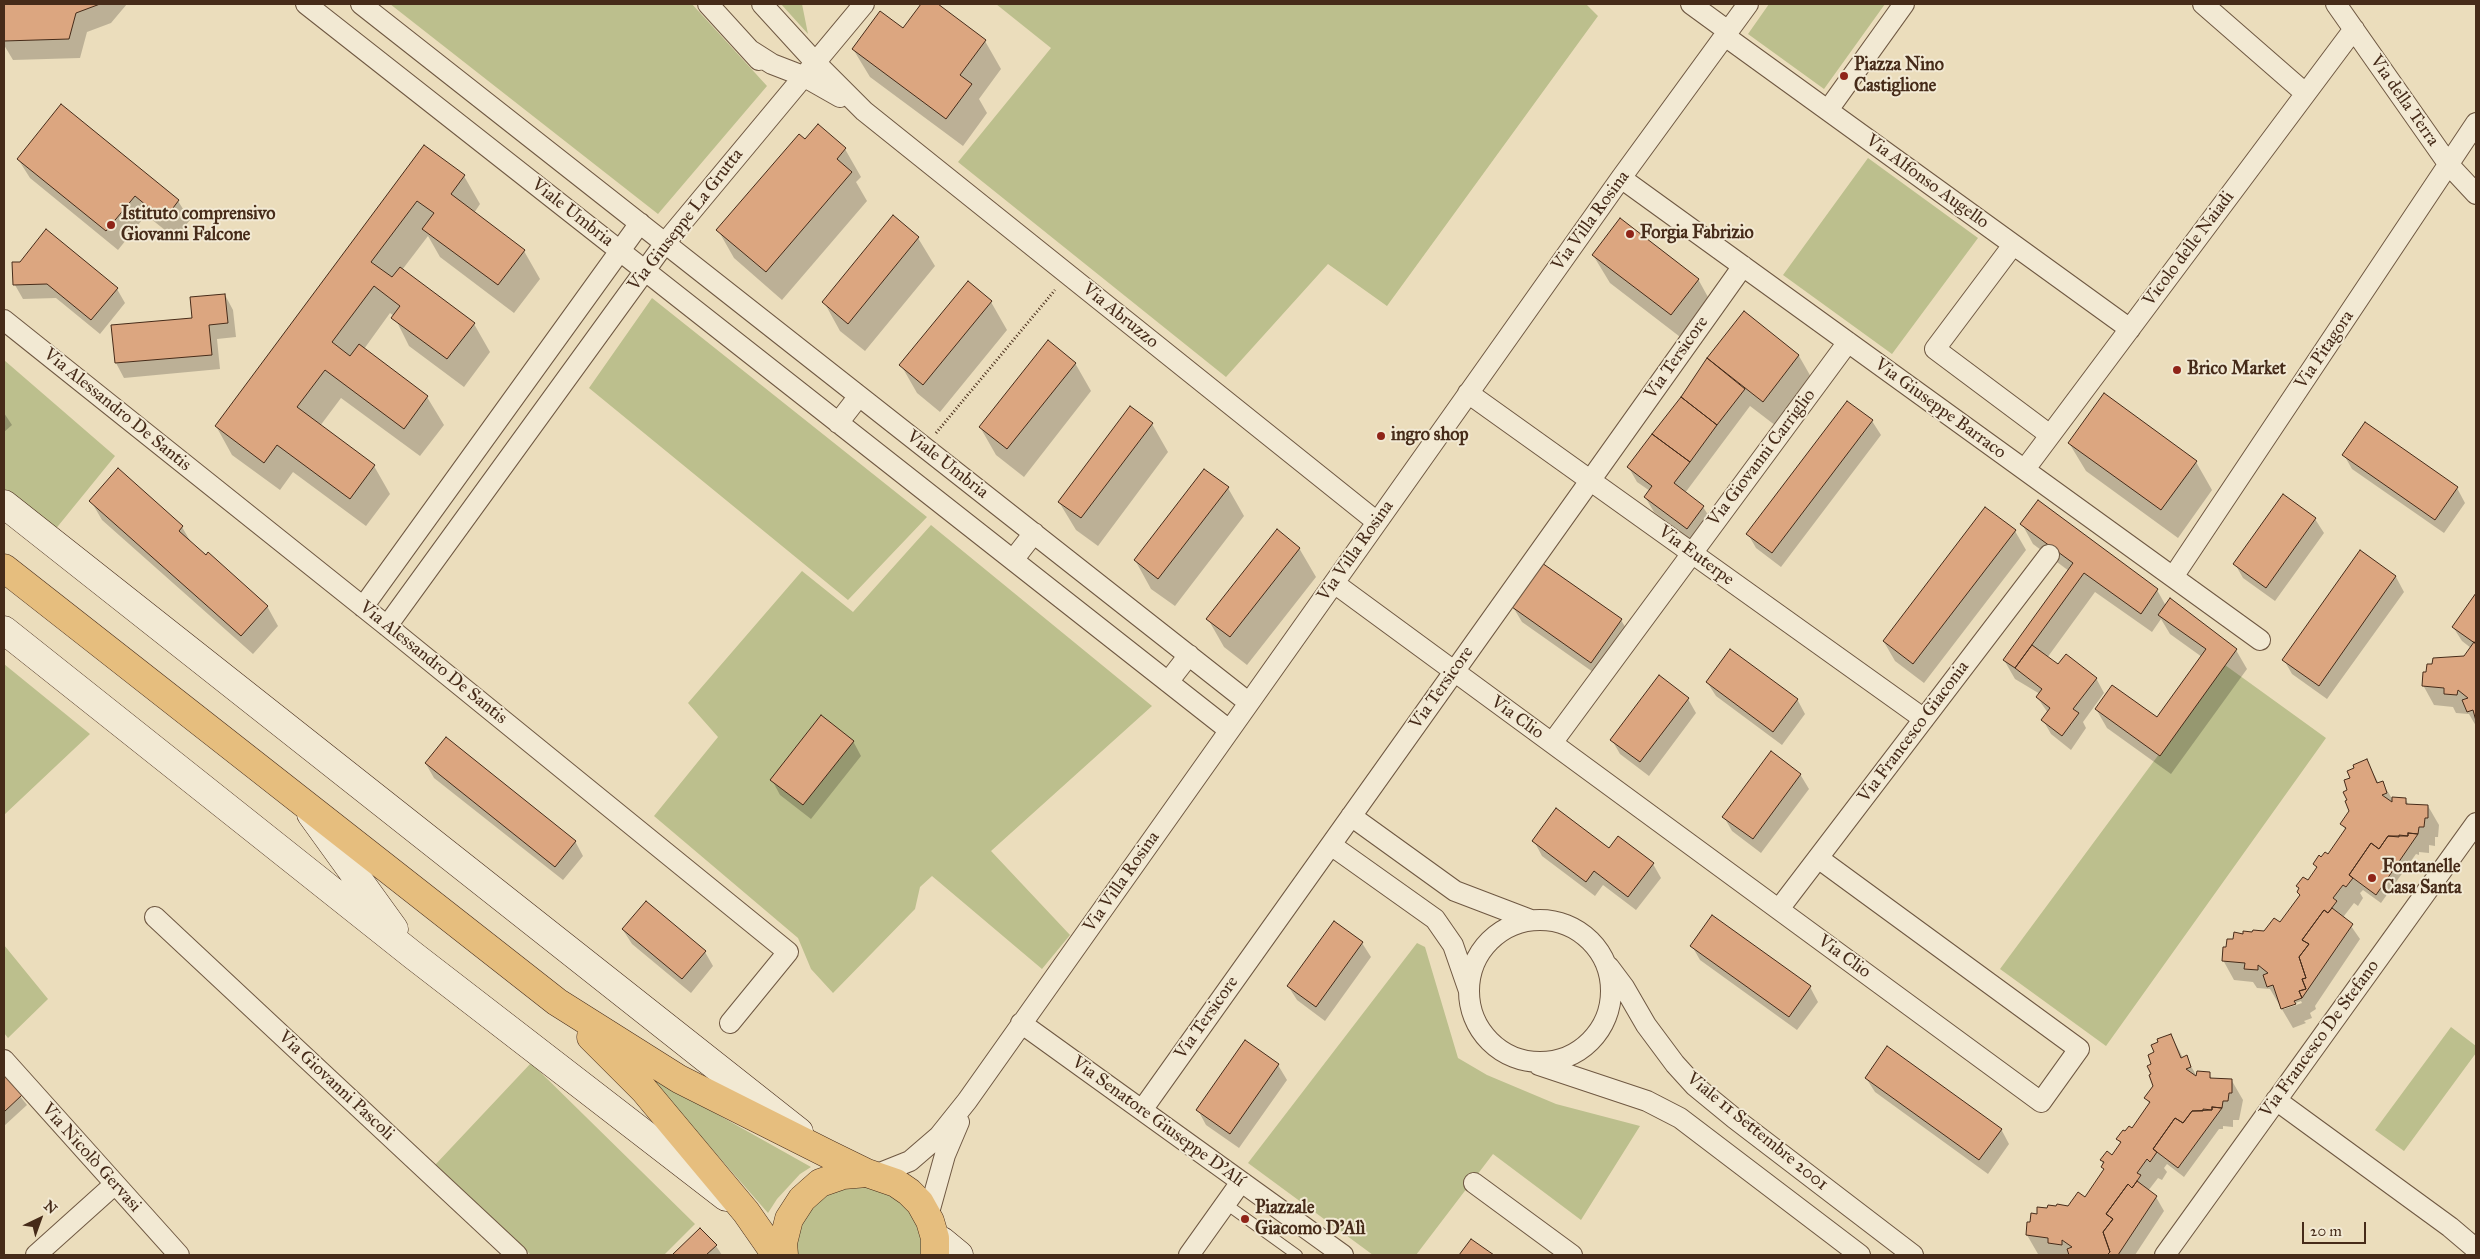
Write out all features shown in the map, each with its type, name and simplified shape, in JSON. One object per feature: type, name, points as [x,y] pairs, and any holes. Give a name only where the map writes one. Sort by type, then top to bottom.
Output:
[{"type":"main road","points":[[4,568],[557,1002],[679,1079],[828,1154],[871,1174],[896,1183],[909,1192],[941,1241]]},
{"type":"main road","points":[[557,1002],[644,1090],[746,1212],[776,1255]]},
{"type":"main road","points":[[784,1255],[783,1243],[788,1219],[802,1199],[828,1180],[843,1175],[871,1174]]},
{"type":"street","name":"Viale Umbria","points":[[306,4],[1229,730]]},
{"type":"street","name":"Viale Umbria","points":[[361,4],[1248,702]]},
{"type":"street","points":[[708,4],[789,93]]},
{"type":"street","points":[[762,4],[809,69]]},
{"type":"street","name":"Via Giuseppe La Grutta","points":[[387,626],[665,243],[864,4]]},
{"type":"street","name":"Via Alfonso Augello","points":[[1691,4],[1727,34],[1828,110],[2130,329]]},
{"type":"street","name":"Via Villa Rosina","points":[[871,1174],[910,1161],[939,1136],[967,1101],[1468,392],[1748,4]]},
{"type":"street","points":[[1828,110],[1904,4]]},
{"type":"street","points":[[2203,4],[2306,93]]},
{"type":"street","name":"Via della Terra","points":[[2336,4],[2449,165],[2476,194]]},
{"type":"street","name":"Vicolo delle Naiadi","points":[[2024,469],[2354,29]]},
{"type":"street","points":[[750,50],[772,64],[809,69]]},
{"type":"street","name":"Via Abruzzo","points":[[809,69],[1377,522]]},
{"type":"street","name":"Via Pitagora","points":[[2173,577],[2476,123]]},
{"type":"street","name":"Via Giuseppe Barraco","points":[[1621,178],[2260,640]]},
{"type":"street","name":"Via Giuseppe La Grutta","points":[[363,607],[640,223]]},
{"type":"street","points":[[2013,244],[1935,348],[2050,435]]},
{"type":"street","name":"Via Tersicore","points":[[1142,1110],[1743,266]]},
{"type":"street","name":"Via Alessandro De Santis","points":[[4,320],[387,626],[788,952],[730,1023]]},
{"type":"street","name":"Via Giovanni Carriglio","points":[[1552,743],[1848,342]]},
{"type":"street","name":"Via Euterpe","points":[[1468,392],[1924,719]]},
{"type":"street","points":[[838,423],[859,396]]},
{"type":"street","points":[[494,426],[519,444]]},
{"type":"street","points":[[4,504],[828,1154]]},
{"type":"street","points":[[1013,560],[1034,533]]},
{"type":"street","name":"Via Francesco Giaconia","points":[[1779,909],[2049,555]]},
{"type":"street","name":"Via Clio","points":[[1334,583],[2041,1102],[2079,1049],[1818,858]]},
{"type":"street","points":[[4,630],[414,956],[746,1212]]},
{"type":"street","points":[[1168,682],[1189,655]]},
{"type":"street","points":[[304,804],[414,956]]},
{"type":"street","points":[[1330,845],[1435,918],[1452,945],[1468,991],[1472,1013],[1483,1034],[1500,1050],[1520,1060],[1543,1062],[1566,1058],[1586,1047],[1601,1029],[1610,1008],[1612,985],[1606,963],[1593,944],[1576,929],[1554,921],[1531,920],[1455,891],[1351,816]]},
{"type":"street","name":"Via Francesco De Stefano","points":[[2165,1255],[2476,823]]},
{"type":"street","name":"Via Giovanni Pascoli","points":[[155,917],[515,1255]]},
{"type":"street","points":[[1468,991],[1473,965],[1486,944],[1507,928],[1531,920]]},
{"type":"street","name":"Viale 11 Settembre 2001","points":[[1606,963],[1624,987],[1646,1025],[1675,1064],[1696,1086],[1734,1118],[1913,1255]]},
{"type":"street","name":"Via Senatore Giuseppe D'Alí","points":[[1021,1023],[1343,1255]]},
{"type":"street","name":"Via Nicolò Gervasi","points":[[4,1060],[179,1255]]},
{"type":"street","name":"Viale 11 Settembre 2001","points":[[1520,1060],[1647,1101],[1680,1118],[1860,1255]]},
{"type":"street","points":[[2276,1100],[2450,1227],[2476,1249]]},
{"type":"street","name":"Via Villa Rosina","points":[[941,1241],[945,1155],[967,1101]]},
{"type":"street","points":[[1189,1255],[1241,1182]]},
{"type":"street","points":[[1474,1183],[1572,1255]]},
{"type":"street","points":[[36,1255],[115,1184]]},
{"type":"lane","points":[[1226,1204],[1298,1255]]},
{"type":"path","points":[[924,447],[1068,274]]},
{"type":"green space","points":[[390,4],[692,4],[767,86],[658,214]]},
{"type":"green space","points":[[781,4],[802,4],[808,34]]},
{"type":"green space","points":[[996,4],[1586,4],[1598,16],[1387,306],[1328,264],[1226,377],[958,162],[1051,48]]},
{"type":"green space","points":[[1769,4],[1885,4],[1824,89],[1748,34]]},
{"type":"green space","points":[[1868,158],[1978,238],[1892,354],[1783,275]]},
{"type":"green space","points":[[652,298],[927,517],[848,600],[589,388]]},
{"type":"green space","points":[[4,360],[115,456],[54,531],[4,491]]},
{"type":"green space","points":[[931,525],[1152,706],[991,851],[1070,935],[1042,969],[932,876],[920,887],[915,909],[833,993],[811,969],[798,938],[654,816],[718,737],[688,703],[802,571],[853,612]]},
{"type":"green space","points":[[4,664],[90,734],[4,815]]},
{"type":"green space","points":[[2225,665],[2326,738],[2106,1046],[2000,969]]},
{"type":"green space","points":[[1417,943],[1425,947],[1458,1058],[1487,1075],[1556,1104],[1640,1126],[1581,1220],[1493,1154],[1416,1255],[1373,1255],[1248,1163]]},
{"type":"green space","points":[[4,945],[48,999],[8,1038],[4,1033]]},
{"type":"green space","points":[[2451,1027],[2476,1046],[2476,1053],[2404,1151],[2375,1130]]},
{"type":"green space","points":[[531,1063],[695,1224],[664,1255],[531,1255],[435,1165]]},
{"type":"green space","points":[[647,1075],[811,1167],[800,1174],[777,1199],[768,1213]]},
{"type":"green space","points":[[846,1186],[870,1186],[893,1194],[912,1210],[923,1232],[926,1255],[794,1255],[795,1234],[805,1212],[823,1196]]},
{"type":"building","points":[[4,4],[100,4],[76,13],[69,39],[4,41]]},
{"type":"building","points":[[921,4],[938,4],[986,40],[960,75],[972,84],[946,119],[852,49],[880,11],[903,28]]},
{"type":"building","points":[[61,104],[179,200],[164,220],[135,196],[106,231],[17,159]]},
{"type":"building","points":[[818,124],[846,148],[837,159],[852,172],[766,272],[716,230],[799,134],[805,139]]},
{"type":"building","points":[[424,145],[465,175],[451,194],[525,250],[498,285],[422,229],[434,213],[417,201],[371,262],[392,277],[400,267],[475,323],[447,359],[391,318],[400,306],[374,286],[332,342],[350,356],[359,344],[428,396],[404,429],[325,370],[297,407],[375,465],[350,499],[277,445],[264,463],[215,426]]},
{"type":"building","points":[[893,215],[919,237],[848,324],[822,302]]},
{"type":"building","points":[[1620,218],[1699,279],[1671,315],[1592,255]]},
{"type":"building","points":[[46,229],[118,288],[91,320],[47,284],[13,285],[12,262],[20,262]]},
{"type":"building","points":[[968,281],[992,301],[923,385],[899,365]]},
{"type":"building","points":[[225,294],[228,323],[209,325],[212,355],[115,363],[111,325],[192,318],[190,297]]},
{"type":"building","points":[[1744,311],[1799,355],[1763,402],[1707,358]]},
{"type":"building","points":[[1048,340],[1076,363],[1007,449],[979,427]]},
{"type":"building","points":[[1707,358],[1745,389],[1717,425],[1681,397]]},
{"type":"building","points":[[2104,393],[2197,461],[2161,510],[2068,443]]},
{"type":"building","points":[[1681,397],[1717,425],[1690,462],[1652,434]]},
{"type":"building","points":[[1847,401],[1873,420],[1772,553],[1746,534]]},
{"type":"building","points":[[1130,406],[1153,423],[1081,518],[1058,502]]},
{"type":"building","points":[[2365,422],[2458,487],[2435,520],[2342,455]]},
{"type":"building","points":[[1652,434],[1690,462],[1674,483],[1704,506],[1687,529],[1644,497],[1652,486],[1627,467]]},
{"type":"building","points":[[118,468],[183,526],[179,531],[206,555],[208,552],[268,606],[241,636],[89,501]]},
{"type":"building","points":[[1204,469],[1229,487],[1158,579],[1134,560]]},
{"type":"building","points":[[2283,494],[2316,518],[2266,588],[2233,564]]},
{"type":"building","points":[[2038,500],[2158,589],[2141,614],[2084,573],[2015,668],[2003,660],[2073,563],[2020,524]]},
{"type":"building","points":[[1985,507],[2016,530],[1913,664],[1883,641]]},
{"type":"building","points":[[1277,529],[1300,548],[1230,637],[1206,619]]},
{"type":"building","points":[[2360,550],[2396,576],[2319,686],[2282,660]]},
{"type":"building","points":[[1542,563],[1622,619],[1591,663],[1512,607]]},
{"type":"building","points":[[2476,593],[2476,644],[2452,627]]},
{"type":"building","points":[[2170,598],[2237,649],[2160,756],[2095,709],[2112,685],[2157,717],[2206,649],[2158,615]]},
{"type":"building","points":[[2474,642],[2476,644],[2476,721],[2473,710],[2467,712],[2462,700],[2468,698],[2458,690],[2457,695],[2444,694],[2444,688],[2422,686],[2423,672],[2426,672],[2427,664],[2432,664],[2433,658],[2464,656]]},
{"type":"building","points":[[2032,645],[2058,664],[2066,654],[2097,678],[2073,709],[2079,713],[2062,736],[2041,720],[2050,708],[2036,697],[2042,689],[2015,668]]},
{"type":"building","points":[[1730,649],[1798,699],[1773,732],[1706,682]]},
{"type":"building","points":[[1659,675],[1689,698],[1640,762],[1610,740]]},
{"type":"building","points":[[821,715],[854,741],[803,805],[770,780]]},
{"type":"building","points":[[446,737],[576,841],[555,867],[425,763]]},
{"type":"building","points":[[1771,751],[1801,774],[1753,839],[1722,817]]},
{"type":"building","points":[[2367,759],[2377,783],[2383,781],[2387,793],[2382,795],[2392,802],[2392,797],[2406,798],[2406,804],[2428,805],[2428,818],[2425,818],[2424,827],[2419,827],[2418,834],[2408,833],[2408,836],[2399,835],[2399,837],[2388,836],[2379,849],[2371,843],[2349,875],[2353,878],[2346,887],[2343,885],[2333,898],[2337,901],[2328,913],[2324,910],[2302,940],[2309,944],[2299,957],[2306,978],[2302,979],[2306,989],[2299,991],[2302,998],[2294,1001],[2296,1004],[2281,1009],[2273,985],[2267,987],[2263,975],[2268,973],[2258,965],[2258,970],[2244,969],[2245,963],[2222,961],[2223,947],[2226,947],[2227,939],[2233,939],[2234,932],[2243,934],[2243,931],[2264,931],[2274,918],[2280,922],[2300,895],[2297,892],[2299,888],[2296,886],[2303,877],[2308,880],[2317,867],[2313,864],[2319,855],[2321,857],[2325,852],[2328,854],[2346,828],[2340,824],[2349,811],[2343,792],[2347,790],[2344,780],[2350,778],[2347,771],[2354,768],[2353,765]]},
{"type":"building","points":[[1556,808],[1609,848],[1618,836],[1654,863],[1628,897],[1594,871],[1586,882],[1532,841]]},
{"type":"building","points":[[2408,833],[2418,834],[2376,895],[2349,875],[2371,843],[2379,849],[2388,836],[2408,836]]},
{"type":"building","points":[[646,901],[706,951],[682,979],[622,929]]},
{"type":"building","points":[[2332,908],[2353,924],[2302,998],[2299,991],[2306,989],[2302,979],[2306,978],[2299,957],[2309,944],[2302,940],[2324,910],[2328,913]]},
{"type":"building","points":[[1712,915],[1811,986],[1789,1017],[1690,946]]},
{"type":"building","points":[[1334,921],[1363,942],[1316,1007],[1287,986]]},
{"type":"building","points":[[2171,1034],[2181,1058],[2187,1055],[2191,1067],[2186,1069],[2196,1076],[2197,1071],[2210,1072],[2210,1078],[2232,1079],[2232,1093],[2229,1093],[2228,1101],[2223,1101],[2222,1108],[2212,1107],[2212,1110],[2192,1111],[2183,1123],[2175,1118],[2153,1149],[2157,1152],[2150,1162],[2147,1159],[2137,1173],[2141,1175],[2132,1188],[2128,1184],[2106,1214],[2113,1219],[2103,1232],[2110,1252],[2107,1255],[2069,1255],[2067,1249],[2072,1247],[2062,1240],[2062,1245],[2048,1243],[2048,1238],[2026,1235],[2027,1222],[2030,1222],[2031,1213],[2037,1214],[2037,1207],[2047,1208],[2048,1205],[2056,1206],[2057,1204],[2068,1206],[2078,1192],[2085,1197],[2104,1169],[2101,1167],[2104,1162],[2100,1160],[2107,1151],[2112,1155],[2121,1142],[2116,1139],[2123,1130],[2125,1131],[2129,1126],[2132,1128],[2150,1102],[2144,1098],[2153,1086],[2149,1075],[2151,1074],[2147,1066],[2151,1064],[2148,1055],[2154,1052],[2151,1045],[2158,1042],[2157,1039]]},
{"type":"building","points":[[1245,1040],[1279,1064],[1230,1134],[1196,1110]]},
{"type":"building","points":[[1887,1046],[2002,1129],[1979,1160],[1865,1078]]},
{"type":"building","points":[[4,1074],[22,1095],[4,1112]]},
{"type":"building","points":[[2212,1107],[2222,1108],[2178,1168],[2153,1149],[2175,1118],[2183,1123],[2192,1111],[2212,1110]]},
{"type":"building","points":[[2137,1181],[2157,1196],[2118,1255],[2107,1255],[2110,1252],[2103,1232],[2113,1219],[2106,1214],[2128,1184],[2132,1188]]},
{"type":"building","points":[[700,1228],[717,1245],[706,1255],[672,1255]]},
{"type":"building","points":[[1471,1239],[1494,1255],[1459,1255]]},
{"type":"place","name":"Piazza Nino Castiglione","points":[[1844,76]]},
{"type":"place","name":"Istituto comprensivo Giovanni Falcone","points":[[111,225]]},
{"type":"place","name":"Forgia Fabrizio","points":[[1630,234]]},
{"type":"place","name":"Brico Market","points":[[2177,370]]},
{"type":"place","name":"ingro shop","points":[[1381,436]]},
{"type":"place","name":"Fontanelle Casa Santa","points":[[2372,878]]},
{"type":"place","name":"Piazzale Giacomo D'Alì","points":[[1245,1219]]}]
